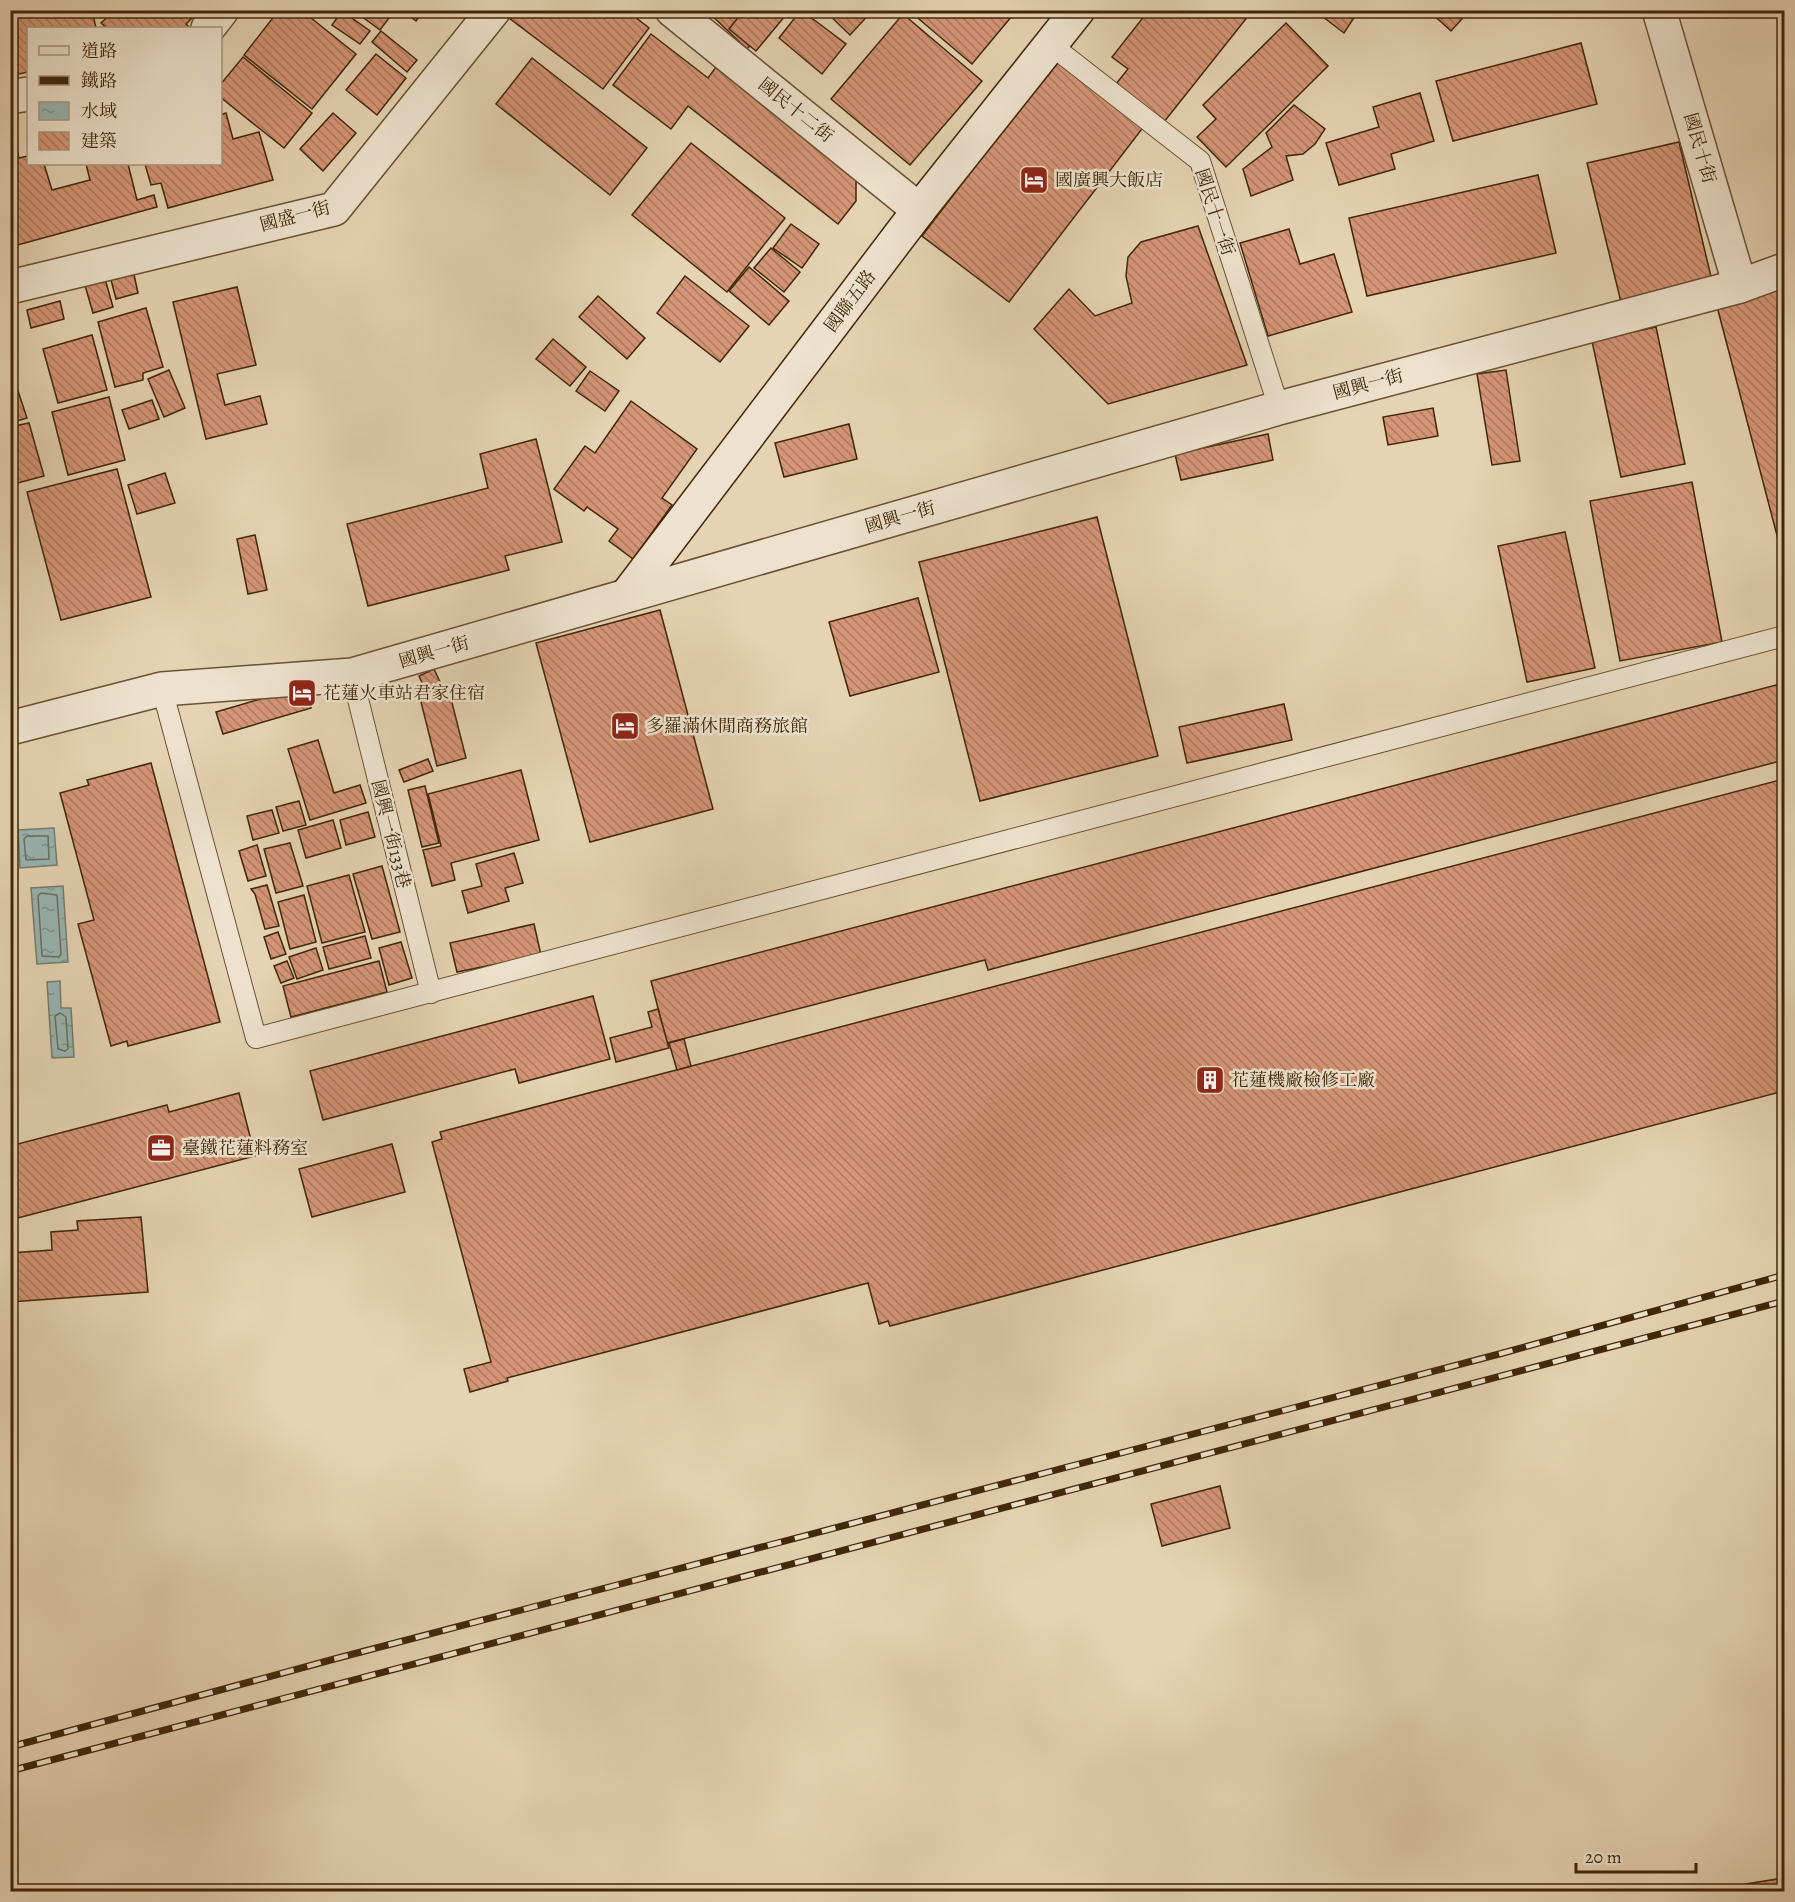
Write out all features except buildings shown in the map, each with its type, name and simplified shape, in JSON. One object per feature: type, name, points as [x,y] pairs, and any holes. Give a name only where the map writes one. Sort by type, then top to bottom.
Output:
[{"type":"street","points":[[209,27],[222,10]]},
{"type":"street","name":"國盛一街","points":[[10,288],[334,209],[494,10]]},
{"type":"street","name":"國民十二街","points":[[672,10],[919,210]]},
{"type":"street","name":"國聯五路","points":[[627,595],[919,210],[1078,10]]},
{"type":"street","name":"國民十街","points":[[1659,10],[1740,286]]},
{"type":"street","points":[[10,97],[27,94]]},
{"type":"street","name":"國興一街","points":[[10,729],[162,689],[352,675],[1279,408],[1740,286],[1785,270]]},
{"type":"lane","name":"國民十一街","points":[[1051,45],[1200,161],[1279,408]]},
{"type":"lane","points":[[162,689],[255,1038],[1785,636]]},
{"type":"lane","name":"國興一街133巷","points":[[352,675],[431,993]]},
{"type":"water","points":[[54,828],[57,865],[20,868],[18,830]]},
{"type":"water","points":[[63,886],[68,962],[37,964],[31,888]]},
{"type":"water","points":[[60,981],[61,1008],[71,1008],[74,1057],[52,1058],[47,982]]},
{"type":"railway","points":[[10,1747],[338,1658],[1503,1353],[1784,1275]]},
{"type":"railway","points":[[10,1771],[1784,1301]]},
{"type":"place","name":"國廣興大飯店","points":[[1034,180]]},
{"type":"place","name":"花蓮火車站君家住宿","points":[[302,693]]},
{"type":"place","name":"多羅滿休閒商務旅館","points":[[625,726]]},
{"type":"place","name":"花蓮機廠檢修工廠","points":[[1210,1080]]},
{"type":"place","name":"臺鐵花蓮料務室","points":[[161,1148]]}]
